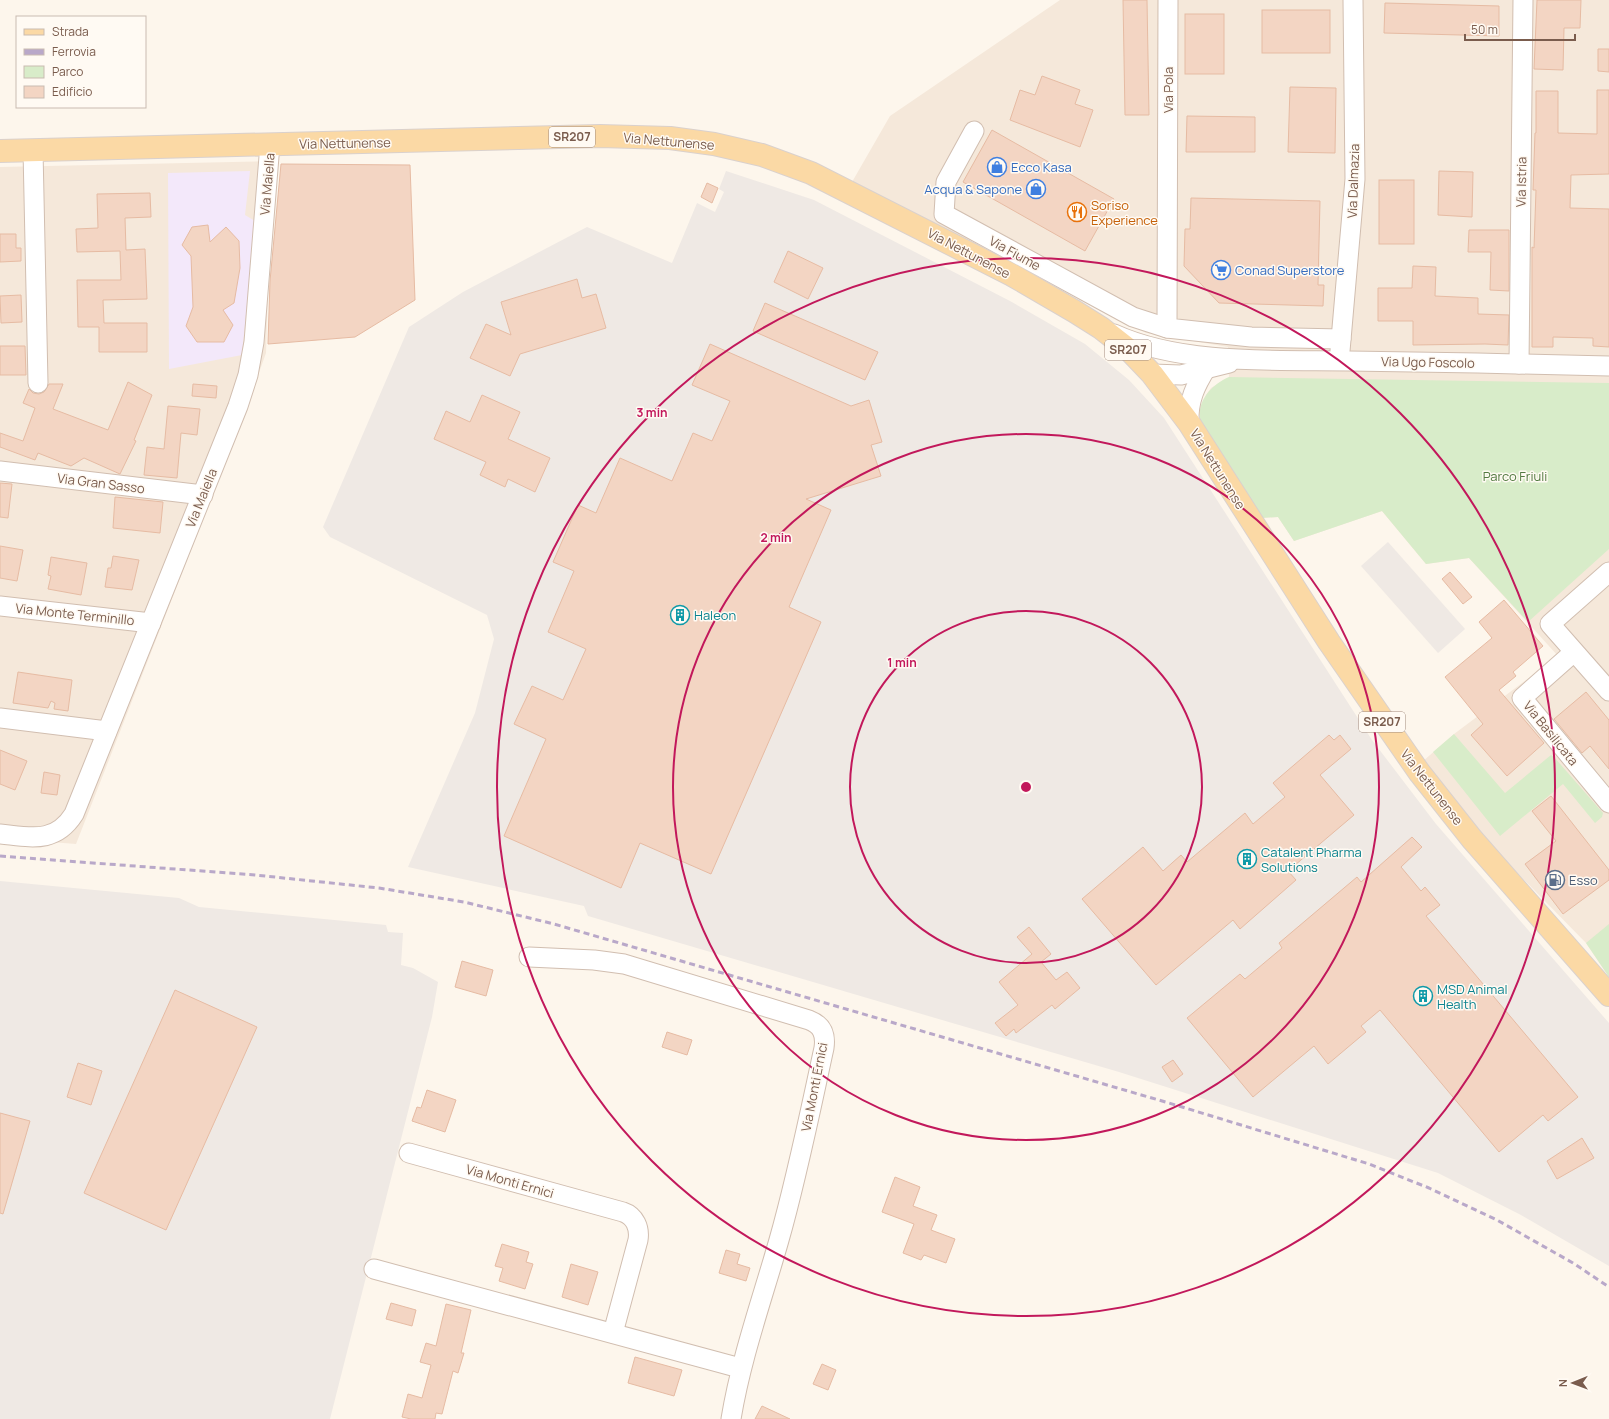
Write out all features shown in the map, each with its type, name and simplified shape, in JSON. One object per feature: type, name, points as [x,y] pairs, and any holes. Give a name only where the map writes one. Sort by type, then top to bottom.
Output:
[{"type":"main road","name":"Via Nettunense","points":[[0,151],[623,136],[670,138],[720,145],[774,159],[822,178],[1012,276],[1101,328],[1129,350],[1152,374],[1189,423],[1324,635],[1419,772],[1472,839],[1609,995]]},
{"type":"street","name":"Via Pola","points":[[1167,328],[1168,0]]},
{"type":"street","name":"Via Dalmazia","points":[[1340,361],[1355,179],[1353,0]]},
{"type":"street","name":"Via Istria","points":[[1519,364],[1523,0]]},
{"type":"street","name":"Via Fiume","points":[[974,131],[946,182],[944,214],[1133,317],[1167,328],[1250,337],[1341,338]]},
{"type":"street","name":"Via Maiella","points":[[0,834],[38,837],[48,836],[59,831],[74,814],[241,398],[251,362],[254,342],[270,144]]},
{"type":"street","points":[[33,150],[38,383]]},
{"type":"street","name":"Via Ugo Foscolo","points":[[1101,328],[1131,342],[1202,359],[1609,366]]},
{"type":"street","points":[[1189,423],[1191,397],[1197,383],[1207,333]]},
{"type":"street","name":"Via Ugo Foscolo","points":[[1152,374],[1181,375],[1202,359]]},
{"type":"street","name":"Via Gran Sasso","points":[[0,471],[203,495]]},
{"type":"street","points":[[1607,579],[1550,624],[1609,691]]},
{"type":"street","name":"Via Monte Terminillo","points":[[0,606],[151,623]]},
{"type":"street","name":"Via Basilicata","points":[[1574,652],[1522,698],[1609,803]]},
{"type":"street","points":[[0,718],[107,731]]},
{"type":"street","name":"Via Monti Ernici","points":[[529,957],[603,961],[634,967],[809,1020],[817,1024],[823,1031],[824,1048],[794,1183],[740,1368],[731,1419]]},
{"type":"street","name":"Via Monti Ernici","points":[[409,1152],[623,1212],[631,1217],[638,1227],[638,1240],[613,1333]]},
{"type":"street","points":[[374,1270],[740,1368]]},
{"type":"shaded area","points":[[1060,0],[1609,0],[1609,977],[1586,943],[1490,845],[1422,762],[1454,734],[1558,656],[1469,558],[1426,564],[1382,511],[1294,541],[1278,517],[1261,518],[1199,417],[1202,403],[1211,388],[1229,377],[1228,347],[1146,333],[852,182],[890,116]]},
{"type":"shaded area","points":[[277,161],[269,253],[266,353],[244,415],[76,844],[0,838],[0,167]]},
{"type":"shaded area","points":[[250,171],[245,215],[255,221],[242,355],[169,369],[168,173]]},
{"type":"shaded area","points":[[726,171],[814,200],[1010,301],[1085,344],[1129,380],[1164,418],[1372,740],[1436,824],[1609,1023],[1609,1266],[1521,1215],[1438,1173],[1119,1072],[588,916],[584,906],[408,867],[475,713],[494,639],[487,615],[330,537],[323,527],[409,327],[463,292],[587,227],[672,263],[697,203],[715,212],[724,192],[719,189]]},
{"type":"shaded area","points":[[1388,542],[1465,629],[1438,653],[1361,566]]},
{"type":"shaded area","points":[[0,881],[179,898],[199,907],[386,925],[388,932],[403,933],[401,965],[413,968],[438,982],[432,1017],[330,1419],[0,1419]]},
{"type":"green space","name":"Parco Friuli","points":[[1229,377],[1609,383],[1609,549],[1528,622],[1469,558],[1426,564],[1382,511],[1294,541],[1278,517],[1261,518],[1201,424],[1200,408],[1206,395],[1222,380]]},
{"type":"green space","points":[[1454,734],[1505,793],[1551,755],[1603,813],[1602,817],[1595,823],[1563,784],[1500,836],[1433,752]]},
{"type":"green space","points":[[1609,924],[1609,977],[1586,943]]},
{"type":"building","points":[[1123,0],[1147,0],[1149,115],[1125,115]]},
{"type":"building","points":[[1537,0],[1581,0],[1580,28],[1564,28],[1563,70],[1534,69]]},
{"type":"building","points":[[1385,3],[1499,6],[1499,36],[1384,33]]},
{"type":"building","points":[[1262,10],[1330,10],[1330,53],[1262,53]]},
{"type":"building","points":[[1185,14],[1224,14],[1224,74],[1185,74]]},
{"type":"building","points":[[1598,49],[1609,49],[1609,72],[1598,71]]},
{"type":"building","points":[[1042,76],[1080,90],[1075,104],[1093,110],[1080,147],[1010,120],[1020,90],[1035,95]]},
{"type":"building","points":[[1290,87],[1336,88],[1335,153],[1288,152]]},
{"type":"building","points":[[1597,90],[1609,90],[1609,174],[1571,175],[1570,208],[1609,209],[1609,347],[1593,346],[1593,338],[1553,337],[1553,347],[1532,347],[1532,247],[1534,248],[1536,190],[1533,190],[1536,133],[1536,91],[1558,91],[1558,133],[1597,134]]},
{"type":"building","points":[[1187,116],[1255,117],[1255,152],[1186,152]]},
{"type":"building","points":[[992,130],[1114,199],[1085,251],[963,182]]},
{"type":"building","points":[[281,164],[410,165],[415,300],[355,337],[268,344],[270,281]]},
{"type":"building","points":[[1439,171],[1473,172],[1472,217],[1438,215]]},
{"type":"building","points":[[1379,180],[1414,180],[1414,244],[1379,244]]},
{"type":"building","points":[[707,183],[718,188],[712,203],[701,197]]},
{"type":"building","points":[[150,193],[151,217],[125,218],[126,250],[145,249],[147,299],[103,300],[104,323],[147,323],[147,352],[99,352],[99,327],[78,327],[77,280],[121,280],[120,251],[77,252],[76,229],[98,228],[97,194]]},
{"type":"building","points":[[1191,198],[1320,201],[1318,285],[1324,285],[1323,306],[1219,303],[1184,266],[1185,229],[1190,229]]},
{"type":"building","points":[[208,225],[210,242],[226,227],[239,241],[240,268],[234,303],[223,310],[233,325],[224,342],[197,342],[186,326],[193,307],[191,256],[182,245],[192,227]]},
{"type":"building","points":[[1469,230],[1509,230],[1509,291],[1490,290],[1491,252],[1468,252]]},
{"type":"building","points":[[0,234],[16,234],[16,248],[21,248],[21,261],[0,262]]},
{"type":"building","points":[[788,251],[823,268],[808,299],[774,282]]},
{"type":"building","points":[[1413,266],[1436,267],[1435,296],[1478,298],[1478,314],[1509,315],[1508,345],[1413,345],[1413,321],[1378,321],[1378,288],[1412,288]]},
{"type":"building","points":[[577,279],[582,298],[596,294],[606,328],[520,354],[510,376],[470,358],[486,324],[511,335],[501,302]]},
{"type":"building","points":[[21,295],[22,322],[1,323],[0,296]]},
{"type":"building","points":[[765,303],[878,352],[865,380],[753,331]]},
{"type":"building","name":"Haleon","points":[[710,344],[851,406],[869,400],[882,442],[871,445],[881,476],[806,499],[831,510],[789,607],[821,622],[711,874],[640,843],[621,888],[504,836],[546,739],[514,724],[532,686],[563,700],[586,649],[548,632],[574,571],[553,562],[578,505],[596,513],[620,458],[672,481],[693,433],[712,441],[730,401],[692,385]]},
{"type":"building","points":[[0,346],[25,346],[26,375],[0,375]]},
{"type":"building","points":[[128,382],[152,395],[134,440],[136,441],[120,474],[84,458],[71,466],[38,453],[35,460],[0,447],[0,433],[23,441],[35,408],[23,403],[29,389],[33,393],[39,394],[44,392],[49,384],[63,384],[53,409],[108,430]]},
{"type":"building","points":[[193,384],[217,386],[216,398],[192,396]]},
{"type":"building","points":[[482,395],[520,412],[508,439],[550,458],[535,492],[508,479],[505,487],[480,475],[486,462],[434,439],[446,411],[470,422]]},
{"type":"building","points":[[168,406],[200,409],[197,435],[181,433],[177,478],[144,475],[147,447],[164,449]]},
{"type":"building","points":[[0,483],[12,484],[8,518],[0,517]]},
{"type":"building","points":[[115,497],[163,502],[160,533],[113,528]]},
{"type":"building","points":[[0,546],[23,550],[17,581],[0,578]]},
{"type":"building","points":[[113,556],[139,560],[132,590],[105,587],[108,568],[111,568]]},
{"type":"building","points":[[51,557],[87,563],[81,595],[48,589],[51,576],[48,575]]},
{"type":"building","points":[[1450,572],[1472,597],[1463,604],[1442,579]]},
{"type":"building","points":[[1504,600],[1543,646],[1513,672],[1516,676],[1499,690],[1544,743],[1507,776],[1471,735],[1483,724],[1445,677],[1492,638],[1479,622]]},
{"type":"building","points":[[18,672],[72,680],[68,711],[54,709],[55,703],[51,701],[48,708],[13,703]]},
{"type":"building","points":[[1586,692],[1609,720],[1609,769],[1590,746],[1582,753],[1554,719]]},
{"type":"building","name":"Catalent Pharma Solutions","points":[[1329,735],[1334,740],[1340,735],[1351,749],[1320,775],[1354,815],[1288,871],[1296,880],[1240,929],[1233,920],[1156,985],[1082,899],[1143,847],[1163,871],[1181,855],[1187,862],[1245,813],[1253,824],[1285,797],[1273,783]]},
{"type":"building","points":[[0,750],[27,761],[15,790],[0,784]]},
{"type":"building","points":[[44,772],[60,775],[57,795],[41,793]]},
{"type":"building","points":[[1551,796],[1609,870],[1609,880],[1563,914],[1525,864],[1556,841],[1532,811]]},
{"type":"building","name":"MSD Animal Health","points":[[1412,837],[1422,847],[1401,867],[1421,891],[1425,887],[1440,905],[1426,916],[1578,1097],[1548,1121],[1543,1115],[1499,1152],[1380,1010],[1361,1026],[1366,1032],[1328,1064],[1314,1046],[1253,1097],[1187,1018],[1240,974],[1245,979],[1282,948],[1279,943],[1357,877],[1361,882]]},
{"type":"building","points":[[1029,927],[1051,954],[1041,962],[1056,980],[1067,972],[1080,988],[1055,1009],[1052,1005],[1016,1033],[1014,1029],[1006,1036],[995,1023],[1018,1005],[999,982],[1032,954],[1017,937]]},
{"type":"building","points":[[462,961],[493,970],[486,996],[455,987]]},
{"type":"building","points":[[175,990],[257,1027],[166,1230],[84,1193]]},
{"type":"building","points":[[667,1032],[692,1040],[687,1055],[662,1047]]},
{"type":"building","points":[[1173,1060],[1183,1074],[1172,1082],[1162,1067]]},
{"type":"building","points":[[78,1063],[102,1071],[91,1105],[67,1097]]},
{"type":"building","points":[[427,1090],[456,1100],[445,1132],[412,1121],[417,1107],[421,1108]]},
{"type":"building","points":[[0,1113],[30,1121],[3,1214],[0,1213]]},
{"type":"building","points":[[1582,1138],[1594,1158],[1557,1179],[1547,1161]]},
{"type":"building","points":[[895,1177],[920,1187],[913,1206],[937,1215],[931,1230],[955,1239],[946,1263],[924,1255],[921,1260],[903,1253],[914,1224],[882,1212]]},
{"type":"building","points":[[502,1244],[529,1252],[526,1262],[533,1264],[525,1289],[499,1281],[503,1268],[495,1266]]},
{"type":"building","points":[[726,1250],[740,1254],[737,1264],[750,1268],[746,1281],[719,1273]]},
{"type":"building","points":[[571,1264],[598,1272],[588,1305],[562,1297]]},
{"type":"building","points":[[391,1303],[416,1310],[412,1326],[386,1319]]},
{"type":"building","points":[[446,1304],[471,1310],[461,1353],[464,1353],[458,1373],[453,1371],[442,1414],[436,1413],[435,1419],[411,1419],[402,1417],[408,1394],[422,1398],[431,1365],[420,1362],[426,1343],[436,1346]]},
{"type":"building","points":[[635,1357],[682,1370],[674,1396],[628,1383]]},
{"type":"building","points":[[822,1364],[836,1370],[828,1390],[813,1384]]},
{"type":"building","points":[[762,1406],[790,1419],[755,1419]]},
{"type":"railway","points":[[0,856],[255,875],[379,888],[464,902],[554,924],[1169,1103],[1369,1164],[1429,1188],[1497,1220],[1573,1263],[1609,1287]]},
{"type":"place","name":"Ecco Kasa","points":[[997,167]]},
{"type":"place","name":"Acqua & Sapone","points":[[1036,189]]},
{"type":"place","name":"Soriso Experience","points":[[1077,212]]},
{"type":"place","name":"Conad Superstore","points":[[1221,270]]},
{"type":"place","name":"Haleon","points":[[680,615]]},
{"type":"place","name":"Catalent Pharma Solutions","points":[[1247,859]]},
{"type":"place","name":"Esso","points":[[1555,880]]},
{"type":"place","name":"MSD Animal Health","points":[[1423,996]]}]
